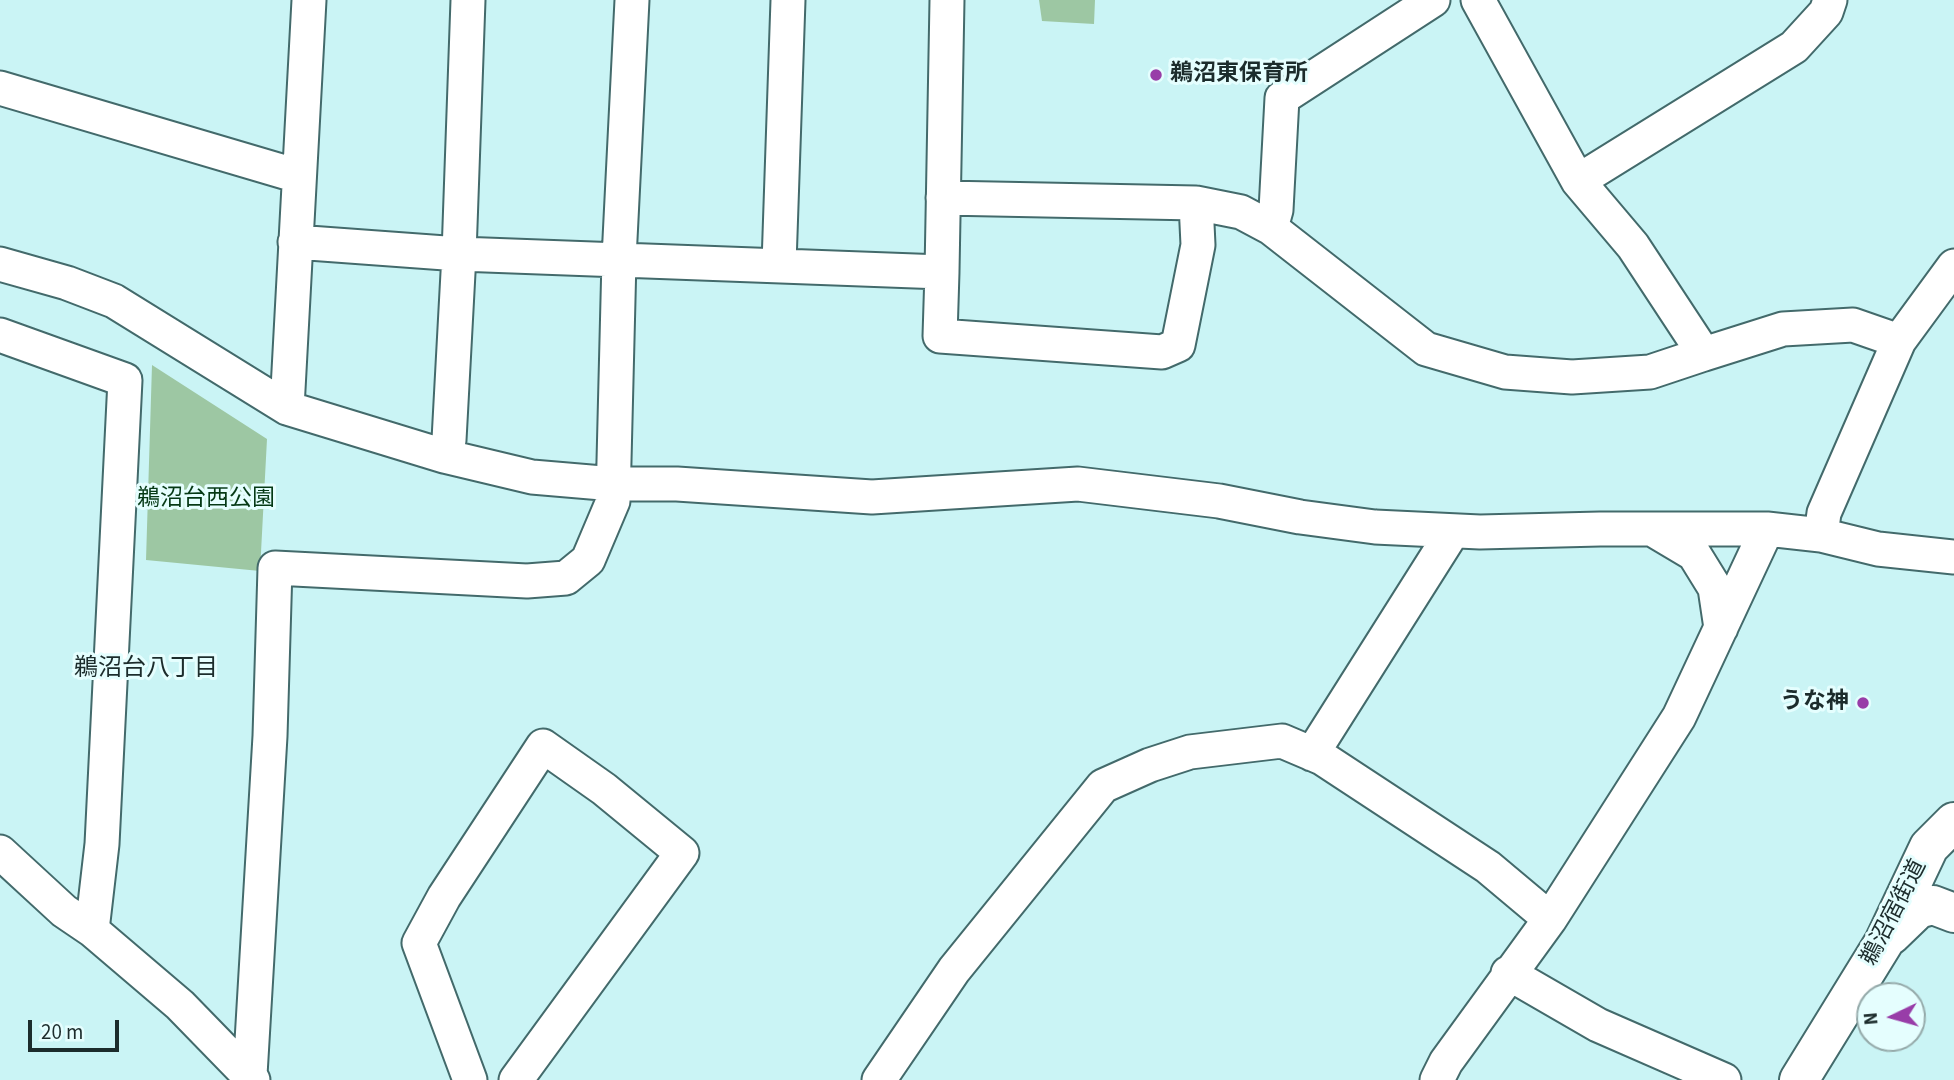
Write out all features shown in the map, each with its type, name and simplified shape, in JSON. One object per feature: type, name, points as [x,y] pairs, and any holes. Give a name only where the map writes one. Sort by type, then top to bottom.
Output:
[{"type":"street","points":[[287,408],[309,0]]},
{"type":"street","points":[[444,456],[449,440],[459,254],[468,0]]},
{"type":"street","points":[[251,1077],[270,736],[275,568],[527,581],[566,578],[588,560],[613,501],[619,259],[632,0]]},
{"type":"street","points":[[779,264],[788,0]]},
{"type":"street","points":[[947,0],[940,336],[1162,352],[1178,345],[1198,245],[1196,203]]},
{"type":"street","points":[[1271,228],[1276,210],[1282,98],[1433,0]]},
{"type":"street","points":[[1478,0],[1578,181],[1633,246],[1704,354]]},
{"type":"street","points":[[1578,181],[1794,47],[1826,12],[1830,0]]},
{"type":"street","points":[[0,88],[298,176]]},
{"type":"street","points":[[943,198],[1196,203],[1241,212],[1271,228],[1370,309],[1426,348],[1505,372],[1572,377],[1650,373],[1783,329],[1853,325],[1899,341]]},
{"type":"street","points":[[295,242],[459,254],[942,272]]},
{"type":"street","points":[[0,264],[67,283],[114,301],[287,408],[444,456],[532,477],[614,484],[677,484],[872,497],[1078,484],[1219,501],[1300,517],[1375,527],[1453,531],[1767,529],[1821,534],[1878,549],[1954,557]]},
{"type":"street","points":[[1821,534],[1824,513],[1899,341],[1953,266]]},
{"type":"street","points":[[0,335],[125,380],[102,844],[92,930]]},
{"type":"street","points":[[1652,528],[1694,554],[1714,588],[1721,628]]},
{"type":"street","points":[[1437,1080],[1446,1062],[1508,973],[1550,919],[1679,717],[1767,529]]},
{"type":"street","points":[[1312,754],[1453,531]]},
{"type":"street","points":[[879,1080],[954,970],[1103,786],[1150,765],[1190,752],[1282,741],[1312,754],[1360,781],[1488,867],[1550,919]]},
{"type":"street","points":[[470,1080],[419,943],[444,897],[544,746],[604,789],[682,853],[516,1080]]},
{"type":"street","name":"鵜沼宿街道","points":[[1799,1080],[1884,942],[1929,848],[1954,822]]},
{"type":"street","points":[[0,852],[64,911],[92,930],[180,1005],[251,1077]]},
{"type":"street","points":[[1884,942],[1918,909],[1933,905],[1954,913]]},
{"type":"street","points":[[1508,973],[1598,1025],[1724,1080]]},
{"type":"green space","points":[[1039,0],[1095,0],[1094,24],[1042,21]]},
{"type":"green space","name":"鵜沼台西公園","points":[[152,365],[267,439],[260,571],[146,560]]},
{"type":"place","name":"鵜沼東保育所","points":[[1156,75]]},
{"type":"place","name":"うな神","points":[[1863,703]]},
{"type":"district","name":"鵜沼台八丁目","points":[[146,670]]}]
